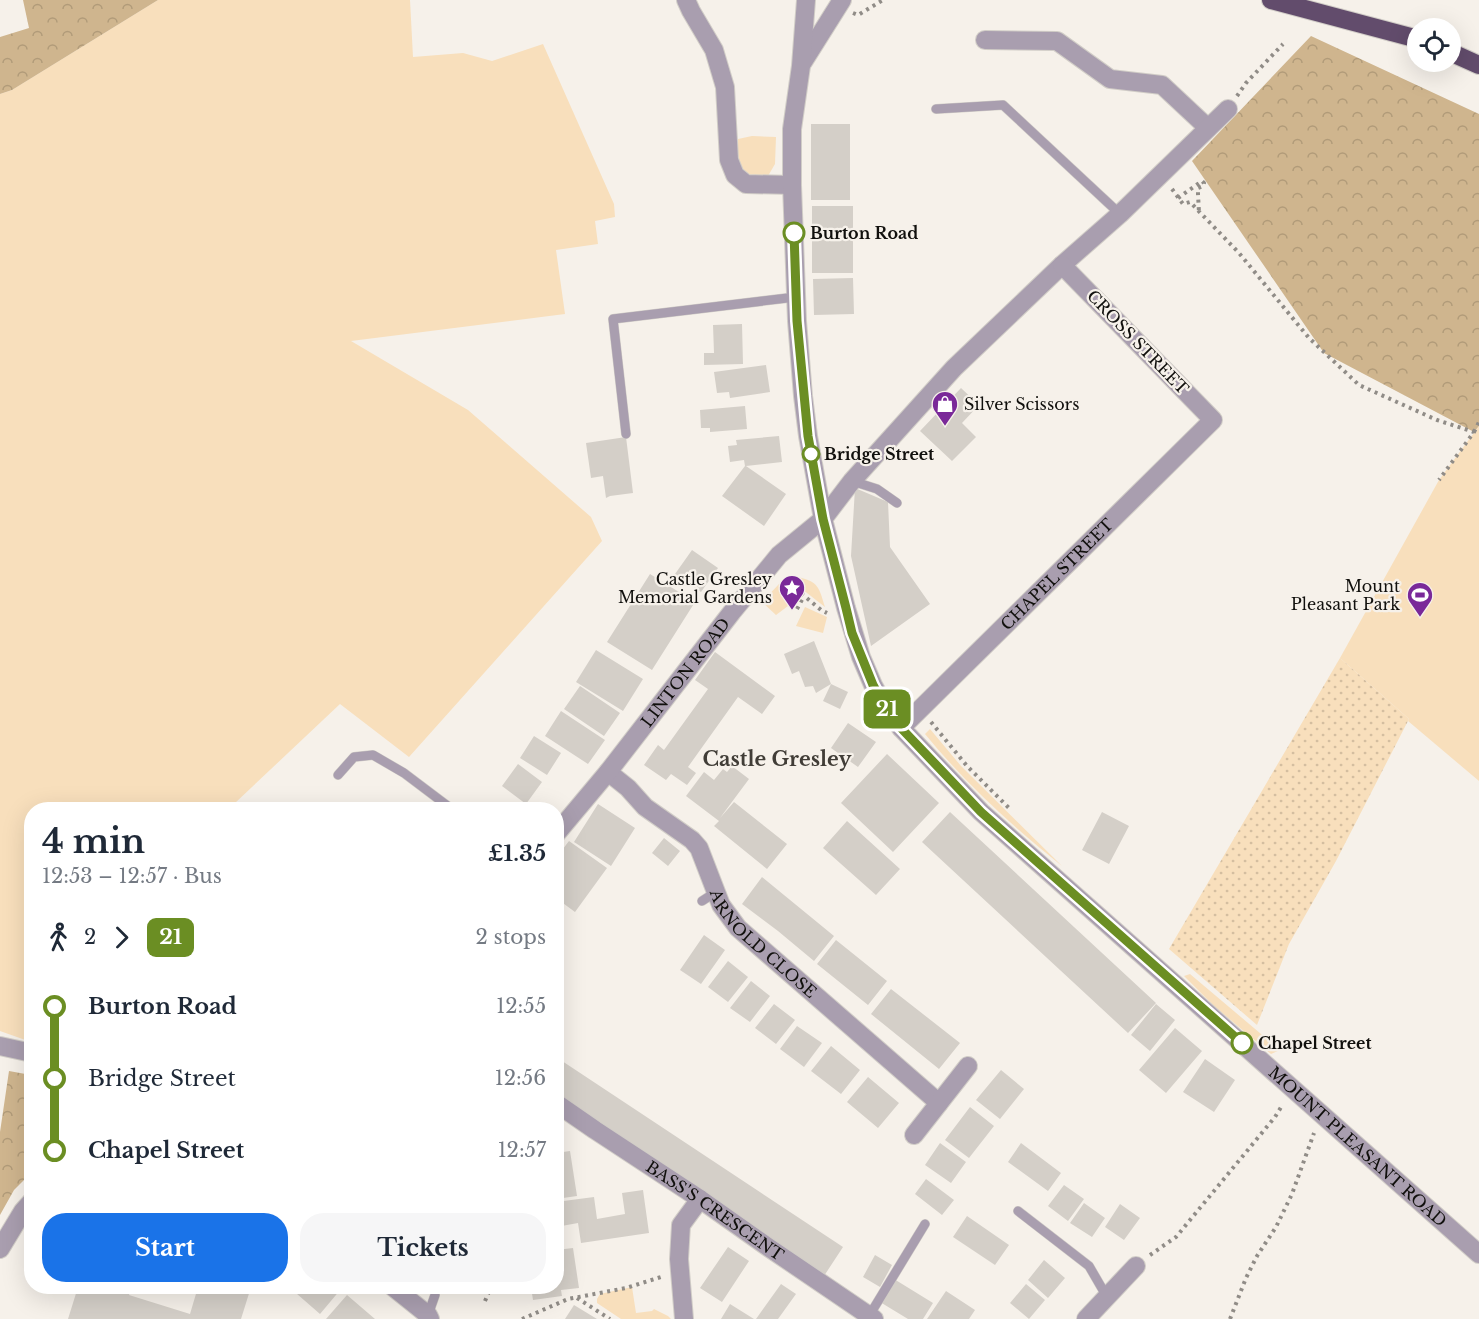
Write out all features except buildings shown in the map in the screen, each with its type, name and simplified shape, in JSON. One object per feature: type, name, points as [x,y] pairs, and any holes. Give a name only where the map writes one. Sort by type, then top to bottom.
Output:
[{"type":"highway","points":[[1271,0],[1407,36]]},
{"type":"highway","points":[[1461,57],[1479,65]]},
{"type":"street","points":[[686,0],[714,50],[725,87],[729,160],[735,175],[746,184],[792,185]]},
{"type":"street","points":[[806,0],[801,66],[792,129],[792,185],[796,297],[803,396],[823,519]]},
{"type":"street","points":[[801,66],[842,0]]},
{"type":"street","points":[[985,40],[1057,41],[1110,79],[1162,85],[1208,128]]},
{"type":"street","points":[[823,519],[852,481],[954,368],[1062,265],[1120,214],[1228,109]]},
{"type":"street","name":"CROSS STREET","points":[[1062,265],[1214,420]]},
{"type":"street","name":"CHAPEL STREET","points":[[901,728],[1214,420]]},
{"type":"street","name":"LINTON ROAD","points":[[564,824],[779,555],[823,519]]},
{"type":"street","name":"MOUNT PLEASANT ROAD","points":[[823,519],[861,657],[885,707],[901,728],[981,812],[1479,1254]]},
{"type":"street","name":"ARNOLD CLOSE","points":[[608,772],[628,788],[645,807],[692,840],[699,848],[709,896],[721,904],[738,928],[939,1103]]},
{"type":"street","points":[[0,1046],[24,1051]]},
{"type":"street","points":[[914,1136],[968,1066]]},
{"type":"street","name":"BASS'S CRESCENT","points":[[564,1109],[871,1317]]},
{"type":"street","points":[[684,1319],[679,1259],[681,1226],[700,1199]]},
{"type":"street","points":[[0,1249],[24,1210]]},
{"type":"street","points":[[1086,1319],[1136,1266]]},
{"type":"street","points":[[401,1294],[429,1317]]},
{"type":"lane","points":[[936,109],[1002,105],[1120,214]]},
{"type":"lane","points":[[626,434],[613,319],[796,297]]},
{"type":"lane","points":[[852,481],[877,489],[897,503]]},
{"type":"lane","points":[[338,775],[354,757],[373,755],[404,773],[442,802]]},
{"type":"lane","points":[[1018,1211],[1089,1266],[1107,1297]]},
{"type":"lane","points":[[871,1317],[925,1224]]},
{"type":"lane","points":[[429,1317],[435,1295]]},
{"type":"path","points":[[1228,109],[1246,83],[1284,44]]},
{"type":"path","points":[[1161,173],[1183,204],[1190,202],[1239,253],[1309,338],[1359,386],[1437,420],[1474,432]]},
{"type":"path","points":[[1178,198],[1202,181],[1203,186],[1198,188],[1200,213]]},
{"type":"path","points":[[1439,480],[1479,422]]},
{"type":"path","points":[[770,566],[821,610],[850,623]]},
{"type":"path","points":[[797,609],[804,596]]},
{"type":"path","points":[[919,708],[967,766],[1014,814]]},
{"type":"path","points":[[1136,1266],[1176,1237],[1275,1117],[1293,1088]]},
{"type":"path","points":[[1230,1319],[1245,1278],[1276,1227],[1292,1194],[1321,1112]]},
{"type":"path","points":[[522,1319],[568,1299],[626,1288],[680,1270]]},
{"type":"path","points":[[485,1301],[488,1294]]},
{"type":"path","points":[[577,1298],[609,1319]]},
{"type":"shaded area","points":[[158,0],[410,0],[413,57],[463,53],[492,61],[543,44],[614,204],[615,217],[595,221],[598,244],[556,250],[565,314],[351,341],[468,410],[591,517],[602,541],[409,757],[340,704],[236,802],[24,802],[24,1040],[0,1031],[0,94],[12,90]]},
{"type":"shaded area","points":[[752,136],[776,137],[775,164],[768,176],[753,177],[741,169],[737,152],[738,139]]},
{"type":"shaded area","name":"Mount Pleasant Park","points":[[1479,426],[1479,781],[1408,721],[1409,719],[1340,658],[1439,480]]},
{"type":"shaded area","points":[[797,577],[817,586],[825,607],[789,579]]},
{"type":"shaded area","points":[[779,584],[794,596],[788,606],[776,615],[762,602]]},
{"type":"shaded area","points":[[805,607],[827,617],[823,633],[796,626]]},
{"type":"shaded area","name":"Mount Pleasant Park","points":[[1340,658],[1409,719],[1336,861],[1289,944],[1257,1025],[1169,949]]},
{"type":"shaded area","points":[[930,729],[961,766],[1062,866],[1007,820],[956,770],[925,734]]},
{"type":"shaded area","points":[[1190,974],[1280,1050],[1271,1054],[1214,1006],[1184,976]]},
{"type":"shaded area","points":[[632,1287],[636,1313],[654,1309],[671,1319],[621,1319],[597,1303],[600,1294]]},
{"type":"green space","points":[[23,0],[158,0],[12,90],[0,94],[0,37],[29,28]]},
{"type":"green space","points":[[1311,36],[1479,114],[1479,426],[1474,432],[1324,353],[1192,161]]},
{"type":"green space","points":[[9,1071],[24,1074],[24,1180],[14,1190],[0,1215],[0,1132]]},
{"type":"bus line","name":"21","points":[[794,233],[797,321],[803,396],[823,519],[852,633],[873,685],[885,707],[901,728],[981,812],[1242,1043]]},
{"type":"place","name":"Burton Road","points":[[794,233]]},
{"type":"place","name":"Silver Scissors","points":[[945,427]]},
{"type":"place","name":"Bridge Street","points":[[811,454]]},
{"type":"place","name":"Castle Gresley Memorial Gardens","points":[[792,611]]},
{"type":"place","name":"Mount Pleasant Park","points":[[1420,618]]},
{"type":"place","name":"Chapel Street","points":[[1242,1043]]},
{"type":"district","name":"Castle Gresley","points":[[777,759]]}]
